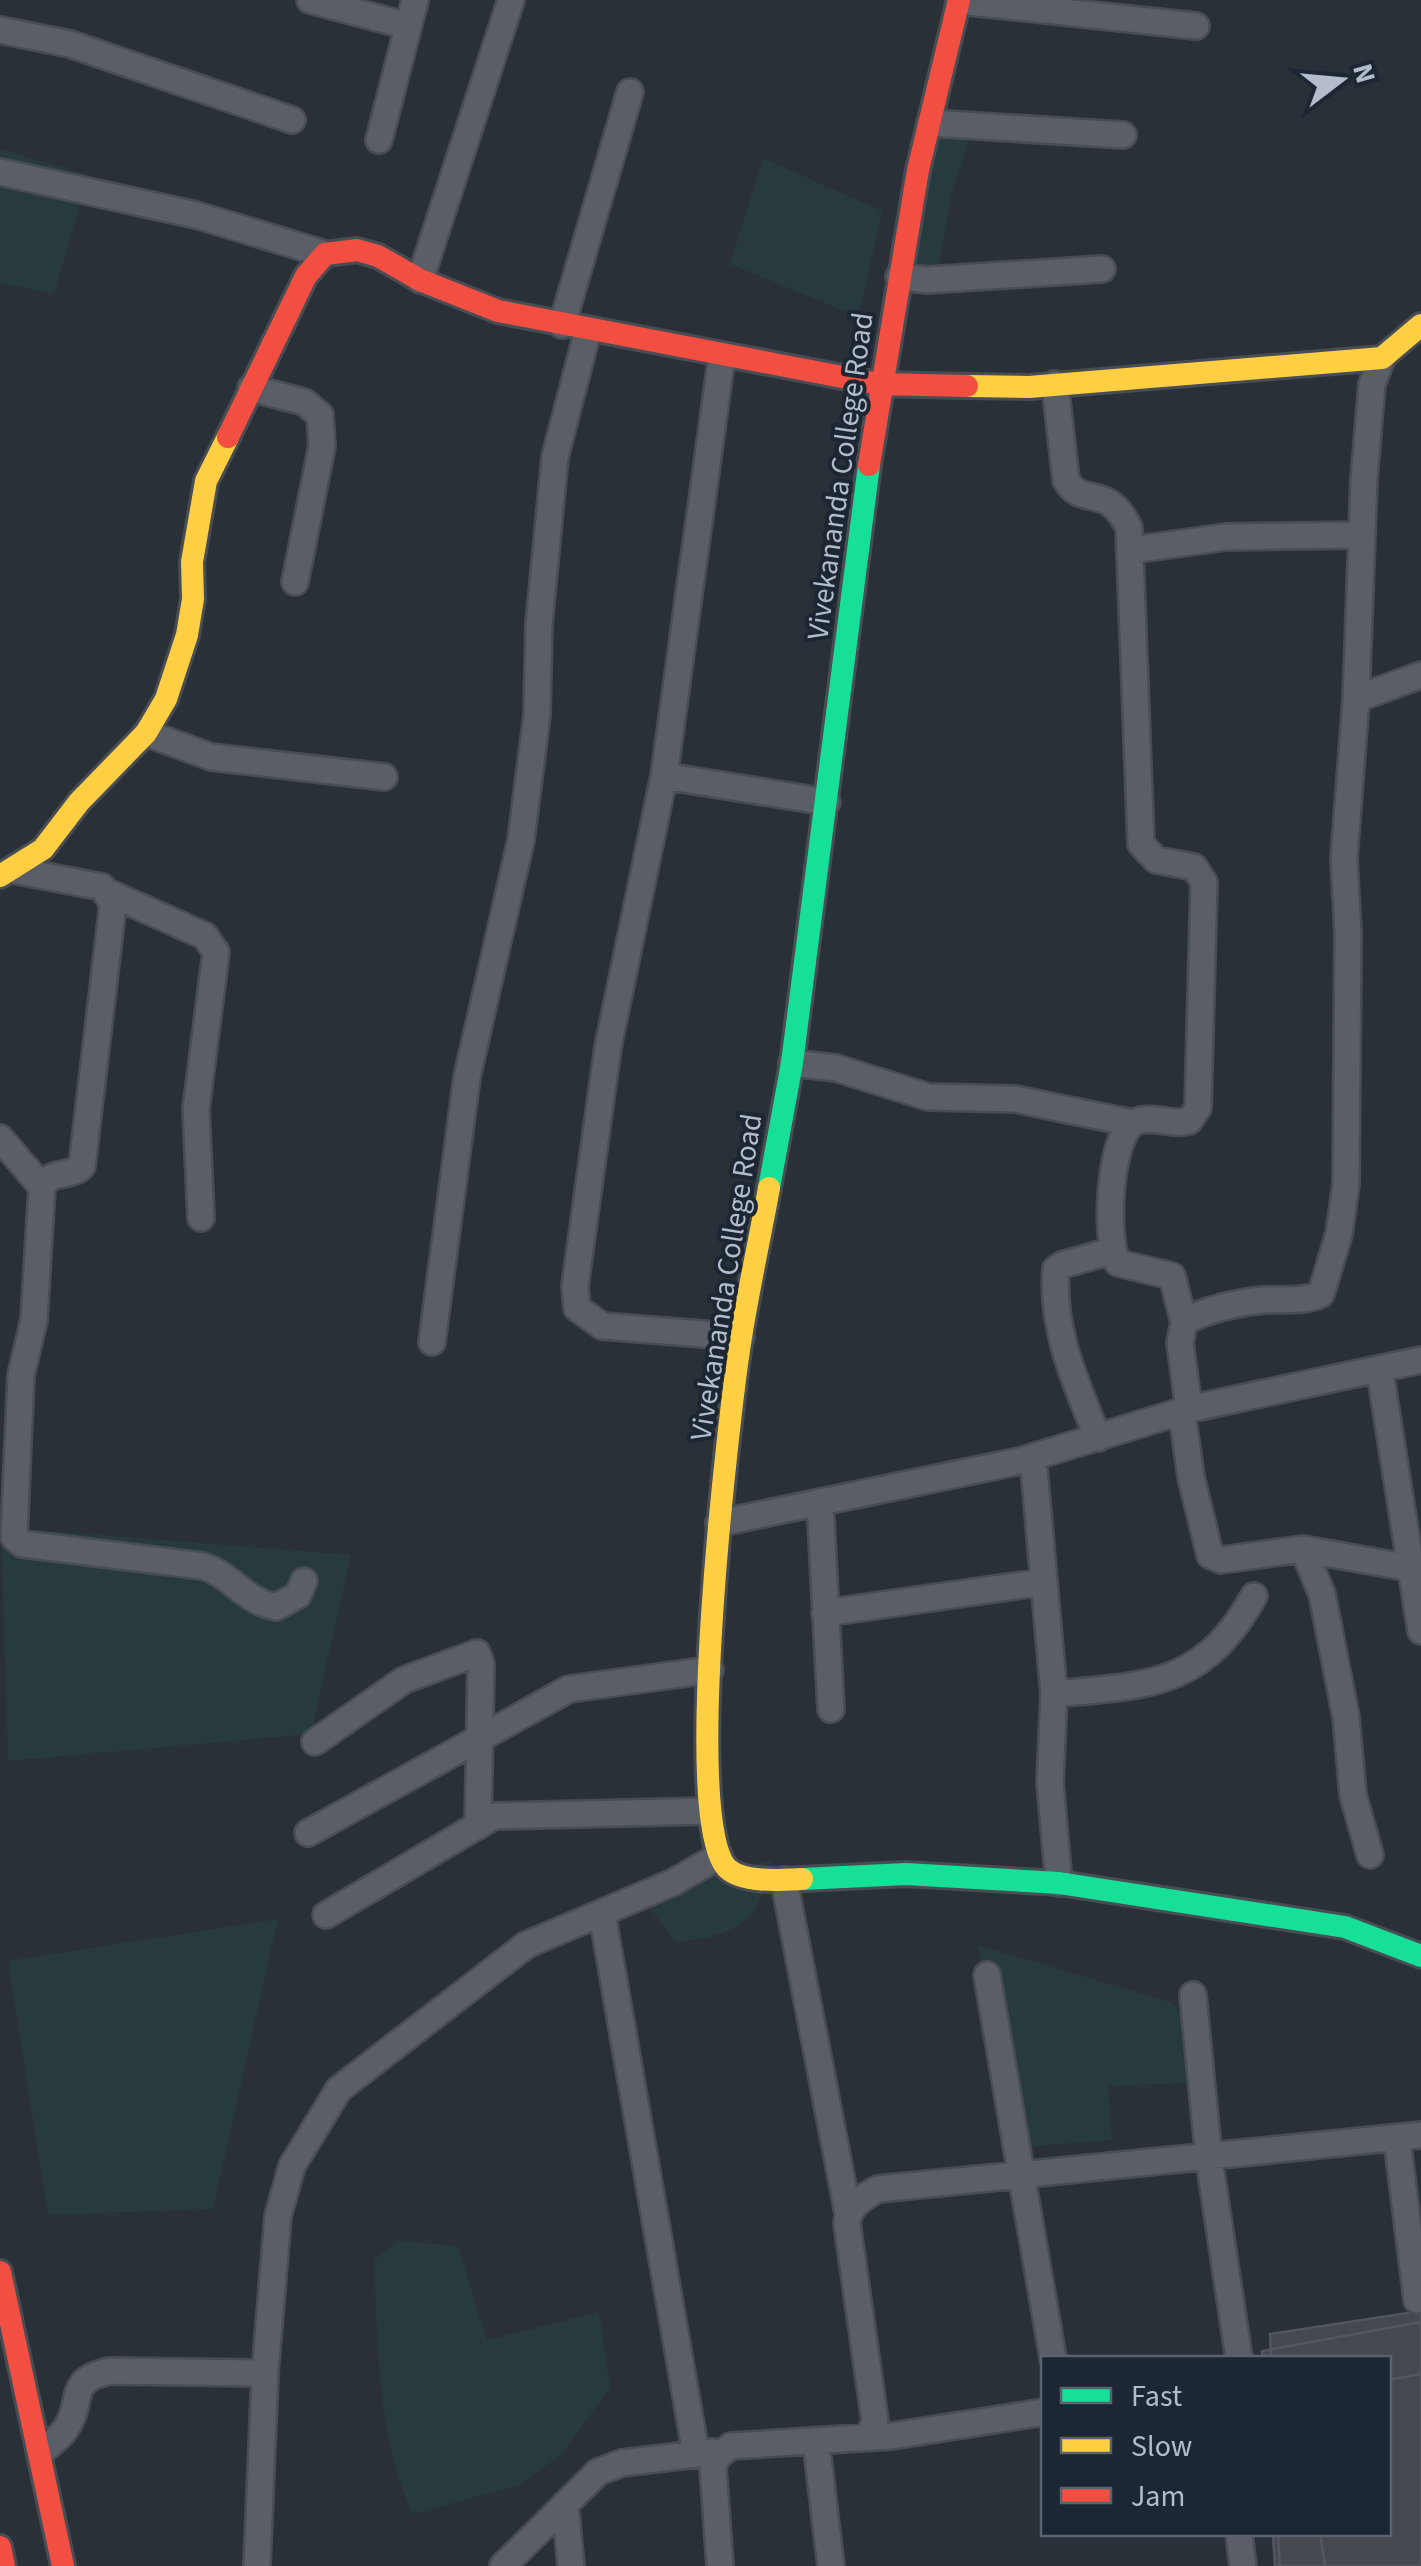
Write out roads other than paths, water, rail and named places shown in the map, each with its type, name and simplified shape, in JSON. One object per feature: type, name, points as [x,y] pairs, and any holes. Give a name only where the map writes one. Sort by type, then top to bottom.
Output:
[{"type":"main road","name":"Vivekananda College Road","points":[[719,1856],[710,1811],[710,1670],[719,1523],[741,1337],[792,1063],[880,384],[930,123],[959,0]]},
{"type":"main road","points":[[6,873],[43,849],[79,802],[146,733],[180,666],[193,599],[192,562],[198,510],[206,481],[306,276],[324,254],[357,250],[378,256],[470,303],[562,325],[880,384],[1055,384],[1382,358],[1421,324]]},
{"type":"main road","points":[[719,1856],[726,1868],[738,1876],[784,1880],[906,1874],[1059,1883],[1345,1927],[1421,1956]]},
{"type":"main road","points":[[0,2272],[42,2452],[63,2566]]},
{"type":"main road","points":[[0,2547],[4,2566]]},
{"type":"street","points":[[310,0],[408,26]]},
{"type":"street","points":[[379,140],[415,0]]},
{"type":"street","points":[[420,280],[511,0]]},
{"type":"street","points":[[959,0],[1196,26]]},
{"type":"street","points":[[0,30],[70,44],[292,120]]},
{"type":"street","points":[[562,325],[630,92]]},
{"type":"street","points":[[930,123],[1123,135]]},
{"type":"street","points":[[0,172],[196,215],[324,254]]},
{"type":"street","points":[[899,277],[928,280],[1102,269]]},
{"type":"street","points":[[432,1342],[467,1077],[521,840],[537,715],[539,624],[555,458],[588,330]]},
{"type":"street","points":[[722,354],[664,776],[608,1047],[576,1286],[577,1308],[602,1326],[741,1337]]},
{"type":"street","points":[[1184,1322],[1198,1314],[1260,1300],[1309,1300],[1321,1294],[1346,1184],[1348,933],[1343,878],[1372,384],[1382,358]]},
{"type":"street","points":[[1055,384],[1066,480],[1081,494],[1106,498],[1116,504],[1130,528],[1141,844],[1156,860],[1194,867],[1204,882],[1198,1108],[1180,1124],[1146,1118],[1132,1123],[1123,1134],[1111,1193],[1111,1251],[1118,1263],[1172,1276],[1184,1322],[1180,1343],[1191,1477],[1210,1554],[1221,1560],[1302,1549],[1416,1567]]},
{"type":"street","points":[[251,388],[304,402],[320,415],[322,446],[295,582]]},
{"type":"street","points":[[1132,550],[1226,538],[1362,535]]},
{"type":"street","points":[[1356,699],[1421,675]]},
{"type":"street","points":[[146,733],[211,756],[384,776]]},
{"type":"street","points":[[664,776],[827,802]]},
{"type":"street","points":[[6,873],[88,882],[205,936],[216,952],[196,1109],[201,1218]]},
{"type":"street","points":[[109,893],[113,904],[86,1154],[77,1172],[51,1176],[42,1187],[34,1320],[21,1374],[13,1510],[17,1542],[203,1566],[222,1574],[252,1601],[276,1607],[298,1595],[304,1581]]},
{"type":"street","points":[[792,1063],[836,1068],[928,1097],[1015,1099],[1132,1123]]},
{"type":"street","points":[[0,1138],[42,1187]]},
{"type":"street","points":[[1098,1438],[1065,1353],[1055,1282],[1056,1270],[1062,1265],[1111,1251]]},
{"type":"street","points":[[719,1523],[1033,1457],[1186,1411],[1380,1372],[1421,1360]]},
{"type":"street","points":[[1380,1372],[1416,1567],[1421,1631]]},
{"type":"street","points":[[1033,1457],[1054,1694],[1050,1783],[1059,1883]]},
{"type":"street","points":[[820,1502],[830,1710]]},
{"type":"street","points":[[1302,1549],[1322,1594],[1346,1716],[1353,1795],[1370,1855]]},
{"type":"street","points":[[826,1613],[1044,1582]]},
{"type":"street","points":[[1054,1694],[1146,1684],[1188,1671],[1226,1642],[1254,1596]]},
{"type":"street","points":[[314,1742],[404,1680],[472,1653],[481,1656],[478,1826]]},
{"type":"street","points":[[308,1833],[569,1690],[710,1670]]},
{"type":"street","points":[[326,1915],[494,1816],[710,1811]]},
{"type":"street","points":[[257,2566],[265,2374],[284,2185],[322,2112],[339,2089],[526,1945],[719,1856]]},
{"type":"street","points":[[784,1880],[848,2213],[850,2261],[875,2421],[870,2434]]},
{"type":"street","points":[[602,1913],[696,2454]]},
{"type":"street","points":[[987,1975],[1053,2356]]},
{"type":"street","points":[[1193,1995],[1209,2159],[1239,2356]]},
{"type":"street","points":[[848,2213],[878,2189],[1409,2137],[1417,2300]]},
{"type":"street","points":[[42,2452],[65,2430],[80,2384],[88,2376],[110,2372],[265,2374]]},
{"type":"street","points":[[503,2566],[589,2478],[608,2467],[722,2451],[738,2445],[816,2442],[870,2434],[892,2436],[1041,2412]]},
{"type":"street","points":[[816,2442],[832,2566]]},
{"type":"street","points":[[720,2566],[713,2467],[722,2451]]},
{"type":"street","points":[[565,2504],[571,2566]]},
{"type":"street","points":[[1239,2536],[1243,2566]]}]
